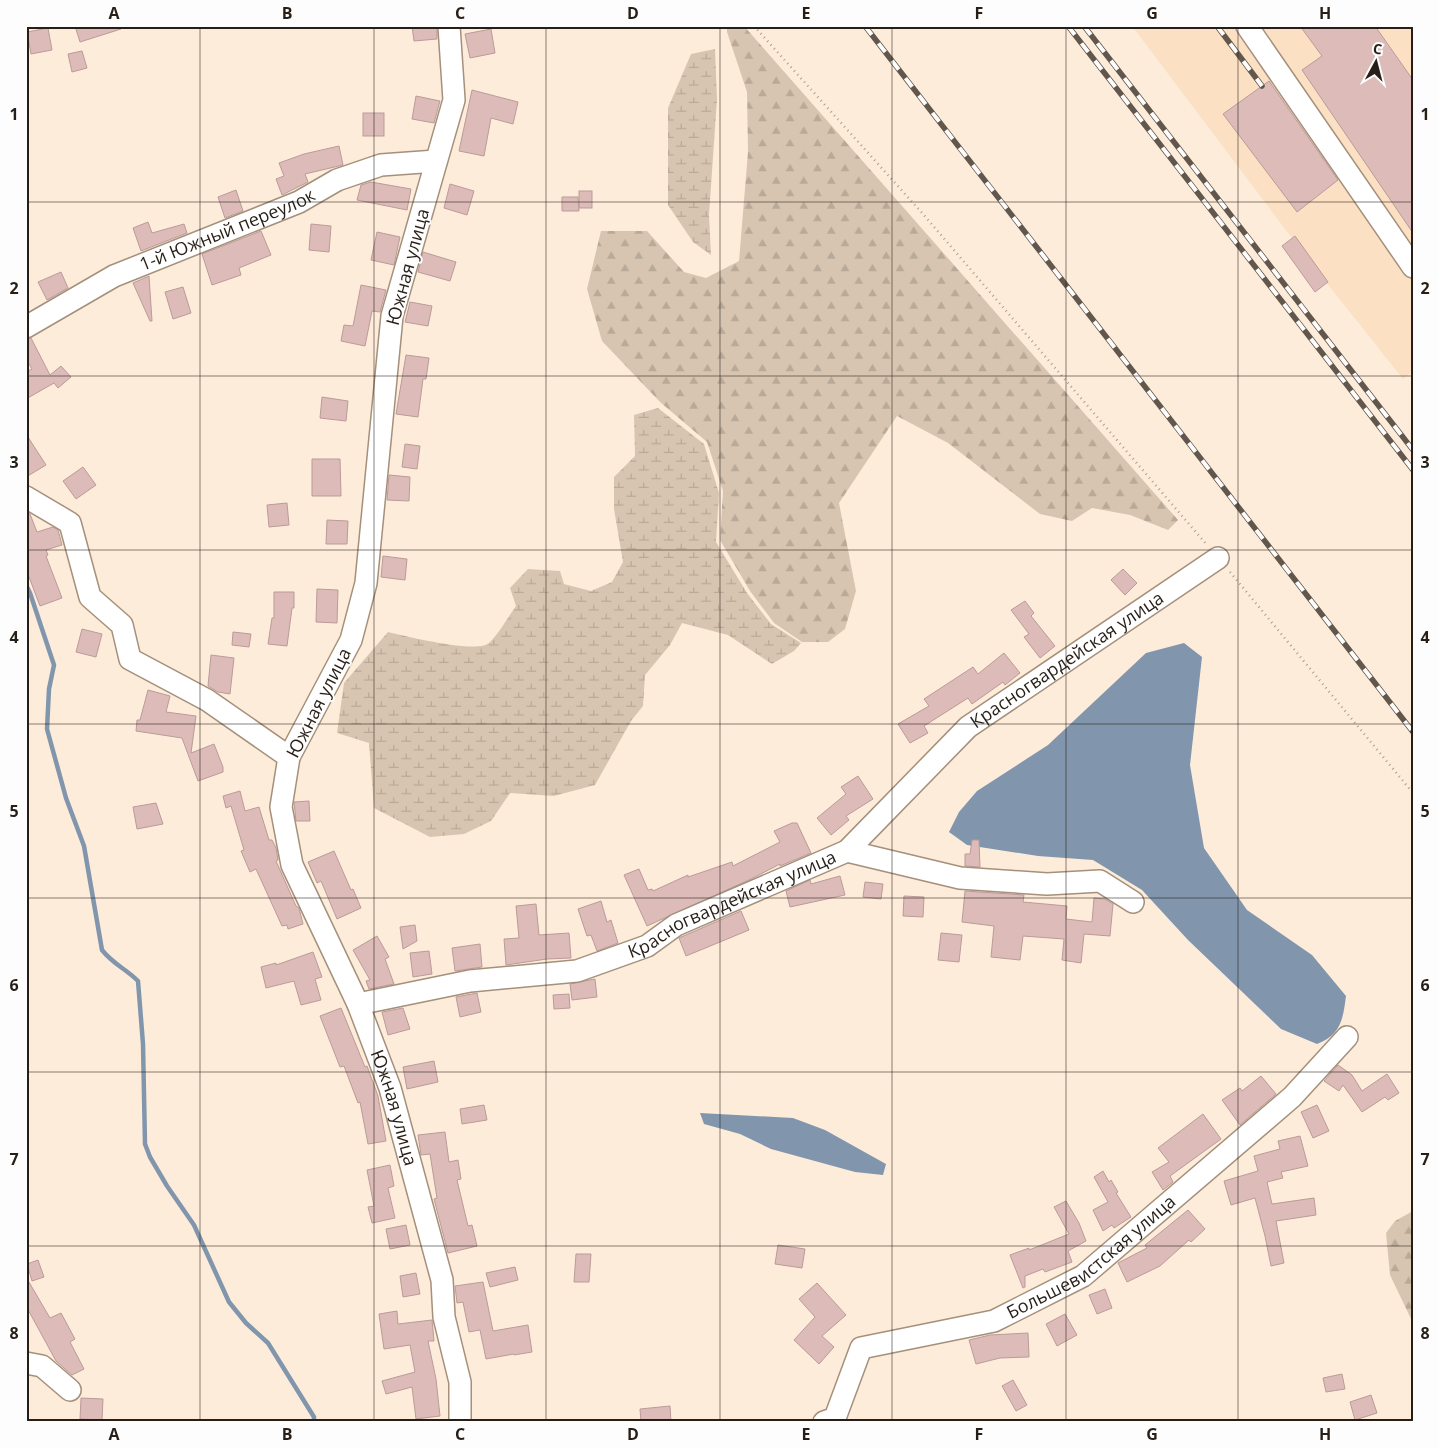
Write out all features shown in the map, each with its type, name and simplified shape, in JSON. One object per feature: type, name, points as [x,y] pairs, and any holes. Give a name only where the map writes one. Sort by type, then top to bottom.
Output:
[{"type":"street","name":"Южная улица","points":[[449,26],[454,100],[392,316],[366,583],[351,640],[289,757],[281,807],[292,865],[358,1004],[390,1088],[442,1280],[444,1317],[460,1382],[460,1422]]},
{"type":"street","points":[[1247,26],[1413,267]]},
{"type":"street","name":"1-й Южный переулок","points":[[26,327],[114,276],[298,202],[337,180],[382,165],[436,161]]},
{"type":"street","points":[[26,497],[70,523],[90,597],[122,625],[130,659],[207,700],[289,757]]},
{"type":"street","name":"Красногвардейская улица","points":[[358,1004],[470,981],[577,971],[647,946],[676,925],[847,851],[968,728],[1218,558]]},
{"type":"street","points":[[847,851],[960,878],[1047,884],[1100,881],[1133,902]]},
{"type":"street","name":"Большевистская улица","points":[[824,1422],[834,1418],[861,1348],[994,1321],[1083,1276],[1292,1097],[1347,1037]]},
{"type":"street","points":[[26,1363],[42,1366],[70,1390]]},
{"type":"path","points":[[754,26],[923,214],[1218,558],[1413,793]]},
{"type":"shaded area","points":[[1132,26],[1413,26],[1413,371],[1403,379],[1306,257]]},
{"type":"green space","points":[[727,26],[744,26],[1178,520],[1168,530],[1130,515],[1092,508],[1072,521],[1040,514],[948,443],[897,416],[839,503],[856,591],[845,629],[828,642],[802,642],[774,623],[750,591],[720,540],[723,491],[707,442],[660,402],[602,341],[587,289],[601,231],[647,231],[684,272],[706,278],[739,261],[748,152],[747,92],[727,32]]},
{"type":"green space","points":[[715,49],[717,99],[709,215],[711,255],[693,242],[668,205],[668,108],[691,54]]},
{"type":"green space","points":[[658,408],[704,444],[719,493],[716,542],[747,593],[771,624],[801,643],[794,651],[772,664],[728,635],[682,623],[670,645],[645,675],[643,706],[631,721],[595,785],[554,796],[510,793],[491,821],[464,834],[430,837],[374,808],[369,743],[337,733],[344,683],[388,632],[456,645],[482,646],[489,643],[516,606],[510,588],[528,569],[560,571],[564,584],[591,591],[612,582],[623,562],[614,509],[614,477],[635,456],[634,415]]},
{"type":"green space","points":[[1413,1211],[1413,1323],[1390,1275],[1386,1233],[1395,1221]]},
{"type":"water","points":[[1184,643],[1202,657],[1190,765],[1204,848],[1247,910],[1312,955],[1346,996],[1342,1019],[1336,1031],[1317,1044],[1281,1029],[1188,940],[1142,890],[1093,860],[1038,856],[967,845],[949,832],[959,812],[977,791],[1048,745],[1146,653]]},
{"type":"water","points":[[700,1113],[793,1118],[825,1130],[886,1164],[883,1175],[855,1172],[771,1149],[740,1134],[704,1124]]},
{"type":"building","points":[[75,26],[120,26],[121,29],[80,42]]},
{"type":"building","points":[[412,26],[437,26],[437,39],[414,41]]},
{"type":"building","points":[[1300,26],[1375,26],[1413,80],[1413,233],[1302,70],[1322,56]]},
{"type":"building","points":[[48,28],[52,50],[31,54],[27,32]]},
{"type":"building","points":[[491,29],[495,53],[470,58],[465,34]]},
{"type":"building","points":[[82,51],[87,68],[72,72],[68,54]]},
{"type":"building","points":[[1269,81],[1338,180],[1297,212],[1223,114]]},
{"type":"building","points":[[472,90],[518,102],[513,124],[491,118],[484,156],[459,151]]},
{"type":"building","points":[[416,96],[440,101],[434,123],[412,119]]},
{"type":"building","points":[[363,113],[384,113],[384,136],[363,136]]},
{"type":"building","points":[[339,146],[343,165],[305,174],[308,182],[282,195],[276,179],[284,176],[279,163],[304,154]]},
{"type":"building","points":[[371,182],[411,189],[407,210],[357,200],[361,185]]},
{"type":"building","points":[[450,184],[474,191],[467,215],[444,208]]},
{"type":"building","points":[[236,190],[243,211],[225,218],[218,197]]},
{"type":"building","points":[[579,191],[592,191],[592,208],[579,208]]},
{"type":"building","points":[[562,197],[578,197],[579,211],[562,211]]},
{"type":"building","points":[[148,222],[152,233],[184,224],[187,233],[141,251],[133,228]]},
{"type":"building","points":[[311,224],[331,226],[329,252],[309,250]]},
{"type":"building","points":[[261,231],[271,255],[239,268],[241,275],[212,285],[202,254]]},
{"type":"building","points":[[377,232],[400,237],[394,265],[371,260]]},
{"type":"building","points":[[1295,236],[1328,282],[1315,292],[1282,246]]},
{"type":"building","points":[[423,252],[456,262],[450,281],[418,272]]},
{"type":"building","points":[[61,272],[68,288],[47,300],[38,282]]},
{"type":"building","points":[[149,276],[152,321],[150,321],[133,283]]},
{"type":"building","points":[[361,285],[386,290],[380,312],[372,311],[365,346],[341,341],[344,325],[353,326]]},
{"type":"building","points":[[183,287],[191,313],[173,319],[165,292]]},
{"type":"building","points":[[410,302],[432,306],[428,326],[405,322]]},
{"type":"building","points":[[31,338],[50,375],[61,366],[71,377],[58,388],[54,383],[26,399],[26,372],[32,369],[26,359],[26,339]]},
{"type":"building","points":[[406,355],[429,358],[426,379],[423,379],[418,417],[396,414]]},
{"type":"building","points":[[322,397],[348,401],[346,421],[320,418]]},
{"type":"building","points":[[26,434],[46,465],[26,477]]},
{"type":"building","points":[[405,444],[420,446],[417,469],[402,467]]},
{"type":"building","points":[[312,459],[340,459],[341,496],[312,496]]},
{"type":"building","points":[[83,467],[96,485],[76,499],[63,481]]},
{"type":"building","points":[[389,475],[410,477],[409,501],[387,500]]},
{"type":"building","points":[[287,503],[289,525],[269,527],[267,505]]},
{"type":"building","points":[[26,512],[30,514],[37,532],[53,527],[58,530],[62,545],[46,550],[48,555],[46,556],[62,598],[40,606],[26,569]]},
{"type":"building","points":[[327,520],[348,521],[347,544],[326,544]]},
{"type":"building","points":[[383,556],[407,559],[405,580],[381,577]]},
{"type":"building","points":[[1123,569],[1137,583],[1125,595],[1111,580]]},
{"type":"building","points":[[317,589],[338,590],[337,623],[316,622]]},
{"type":"building","points":[[274,592],[294,592],[294,608],[292,608],[287,646],[268,644],[272,618],[274,618]]},
{"type":"building","points":[[1025,601],[1034,613],[1031,616],[1055,646],[1040,658],[1024,637],[1029,634],[1011,610]]},
{"type":"building","points":[[82,629],[102,634],[96,657],[76,652]]},
{"type":"building","points":[[233,632],[251,634],[249,647],[232,645]]},
{"type":"building","points":[[1004,653],[1020,673],[1005,685],[1003,682],[972,704],[968,698],[924,726],[928,733],[910,743],[898,724],[929,706],[924,699],[973,667],[978,674]]},
{"type":"building","points":[[211,655],[234,658],[230,694],[218,692],[208,686]]},
{"type":"building","points":[[148,690],[170,696],[166,712],[196,716],[191,753],[214,744],[223,767],[223,772],[198,781],[182,738],[136,731],[137,720],[140,720]]},
{"type":"building","points":[[858,776],[873,799],[846,816],[849,820],[831,835],[817,818],[846,794],[841,787]]},
{"type":"building","points":[[240,791],[245,811],[259,807],[269,840],[272,840],[276,848],[278,860],[276,861],[296,906],[299,908],[303,924],[288,929],[287,925],[282,926],[256,869],[250,872],[241,851],[244,850],[231,806],[226,808],[223,796]]},
{"type":"building","points":[[309,801],[310,821],[296,821],[294,802]]},
{"type":"building","points":[[156,803],[163,824],[137,829],[133,807]]},
{"type":"building","points":[[792,823],[797,823],[811,853],[780,866],[780,864],[647,926],[624,875],[639,869],[648,890],[652,889],[653,891],[688,875],[688,877],[732,862],[733,866],[780,842],[774,831]]},
{"type":"building","points":[[972,840],[979,840],[980,867],[965,866],[965,854],[970,854]]},
{"type":"building","points":[[334,851],[361,908],[337,919],[321,881],[317,883],[308,862]]},
{"type":"building","points":[[840,876],[845,895],[790,907],[786,891],[810,880],[811,884]]},
{"type":"building","points":[[865,882],[883,884],[881,899],[863,897]]},
{"type":"building","points":[[965,891],[1024,895],[1023,902],[1067,906],[1066,919],[1092,922],[1094,898],[1105,899],[1113,904],[1110,936],[1084,934],[1081,963],[1062,960],[1064,939],[1023,936],[1020,960],[991,957],[994,926],[962,922]]},
{"type":"building","points":[[904,896],[924,897],[923,917],[903,916]]},
{"type":"building","points":[[601,901],[607,922],[611,920],[618,943],[597,951],[591,935],[587,936],[578,909]]},
{"type":"building","points":[[536,904],[539,935],[569,933],[571,958],[547,959],[506,965],[504,939],[519,938],[516,906]]},
{"type":"building","points":[[741,911],[749,930],[686,956],[679,938]]},
{"type":"building","points":[[415,925],[417,941],[403,949],[400,927]]},
{"type":"building","points":[[941,933],[962,935],[959,962],[938,960]]},
{"type":"building","points":[[377,936],[389,957],[385,959],[394,984],[369,989],[366,981],[370,980],[353,950]]},
{"type":"building","points":[[480,944],[482,967],[455,971],[452,948]]},
{"type":"building","points":[[429,951],[432,974],[413,977],[410,953]]},
{"type":"building","points":[[313,952],[322,977],[315,979],[321,1000],[301,1005],[294,981],[266,988],[261,967],[276,963],[276,965]]},
{"type":"building","points":[[595,979],[597,997],[572,1000],[570,984]]},
{"type":"building","points":[[477,993],[481,1012],[460,1017],[456,997]]},
{"type":"building","points":[[569,994],[570,1008],[554,1009],[553,995]]},
{"type":"building","points":[[341,1008],[378,1096],[386,1141],[368,1144],[360,1102],[358,1103],[344,1066],[340,1067],[320,1016]]},
{"type":"building","points":[[403,1008],[410,1029],[388,1035],[382,1012]]},
{"type":"building","points":[[434,1061],[438,1082],[407,1089],[403,1067]]},
{"type":"building","points":[[1338,1065],[1352,1075],[1362,1091],[1387,1074],[1399,1093],[1388,1100],[1385,1097],[1362,1112],[1343,1085],[1339,1091],[1324,1081]]},
{"type":"building","points":[[1261,1076],[1276,1094],[1240,1125],[1222,1100],[1240,1088],[1242,1091]]},
{"type":"building","points":[[484,1105],[487,1120],[462,1124],[460,1109]]},
{"type":"building","points":[[1317,1105],[1329,1131],[1313,1138],[1301,1112]]},
{"type":"building","points":[[1203,1114],[1221,1139],[1170,1176],[1173,1182],[1163,1190],[1152,1172],[1169,1162],[1158,1148]]},
{"type":"building","points":[[445,1132],[449,1162],[458,1160],[461,1179],[457,1180],[468,1226],[472,1225],[477,1246],[448,1253],[434,1199],[437,1198],[430,1154],[421,1155],[418,1135]]},
{"type":"building","points":[[1300,1136],[1308,1166],[1281,1172],[1283,1178],[1267,1182],[1272,1204],[1314,1198],[1316,1215],[1276,1221],[1284,1263],[1271,1266],[1255,1198],[1231,1205],[1224,1181],[1258,1171],[1254,1156],[1280,1149],[1278,1141]]},
{"type":"building","points":[[390,1165],[394,1186],[388,1188],[395,1218],[372,1223],[368,1207],[374,1206],[367,1170]]},
{"type":"building","points":[[1103,1171],[1109,1182],[1111,1180],[1118,1192],[1116,1193],[1131,1217],[1114,1228],[1112,1225],[1103,1231],[1093,1210],[1108,1202],[1094,1177]]},
{"type":"building","points":[[1066,1201],[1079,1223],[1086,1241],[1068,1251],[1072,1262],[1045,1272],[1043,1269],[1025,1276],[1025,1287],[1023,1288],[1010,1255],[1029,1248],[1029,1250],[1069,1234],[1054,1207]]},
{"type":"building","points":[[1188,1210],[1205,1229],[1191,1242],[1189,1240],[1160,1266],[1127,1282],[1118,1263],[1147,1248],[1145,1245]]},
{"type":"building","points":[[406,1225],[410,1245],[390,1249],[386,1229]]},
{"type":"building","points":[[778,1245],[805,1249],[802,1268],[775,1264]]},
{"type":"building","points":[[576,1254],[591,1254],[589,1282],[574,1282]]},
{"type":"building","points":[[38,1260],[44,1277],[32,1281],[27,1264]]},
{"type":"building","points":[[515,1267],[518,1280],[490,1287],[486,1273]]},
{"type":"building","points":[[416,1273],[420,1294],[403,1297],[400,1276]]},
{"type":"building","points":[[26,1277],[50,1318],[61,1313],[75,1339],[70,1342],[84,1369],[72,1375],[56,1361],[26,1306]]},
{"type":"building","points":[[483,1282],[493,1331],[528,1325],[532,1352],[486,1359],[480,1330],[469,1332],[463,1302],[457,1303],[455,1286]]},
{"type":"building","points":[[817,1283],[846,1315],[822,1336],[834,1347],[819,1364],[794,1340],[815,1317],[799,1299]]},
{"type":"building","points":[[1105,1289],[1112,1308],[1097,1314],[1089,1295]]},
{"type":"building","points":[[397,1311],[398,1324],[432,1320],[434,1341],[428,1341],[436,1379],[440,1416],[416,1419],[412,1387],[386,1394],[382,1381],[415,1372],[410,1345],[384,1349],[379,1314]]},
{"type":"building","points":[[1065,1314],[1077,1335],[1057,1346],[1046,1324]]},
{"type":"building","points":[[1028,1333],[1029,1357],[1000,1358],[976,1364],[969,1340],[990,1335]]},
{"type":"building","points":[[1342,1374],[1345,1389],[1326,1392],[1323,1378]]},
{"type":"building","points":[[1013,1380],[1027,1405],[1016,1411],[1002,1386]]},
{"type":"building","points":[[1371,1395],[1377,1413],[1355,1420],[1350,1402]]},
{"type":"building","points":[[81,1398],[103,1399],[102,1420],[80,1419]]},
{"type":"building","points":[[670,1406],[671,1422],[641,1422],[640,1409]]},
{"type":"waterway","points":[[26,585],[54,665],[49,689],[47,729],[66,798],[84,846],[102,950],[138,981],[143,1044],[145,1144],[150,1157],[167,1186],[194,1225],[229,1302],[246,1323],[268,1343],[314,1417],[314,1422]]},
{"type":"railway","points":[[865,26],[1413,732]]},
{"type":"railway","points":[[1068,26],[1413,470]]},
{"type":"railway","points":[[1084,26],[1413,450]]},
{"type":"railway","points":[[1217,26],[1262,86]]}]
